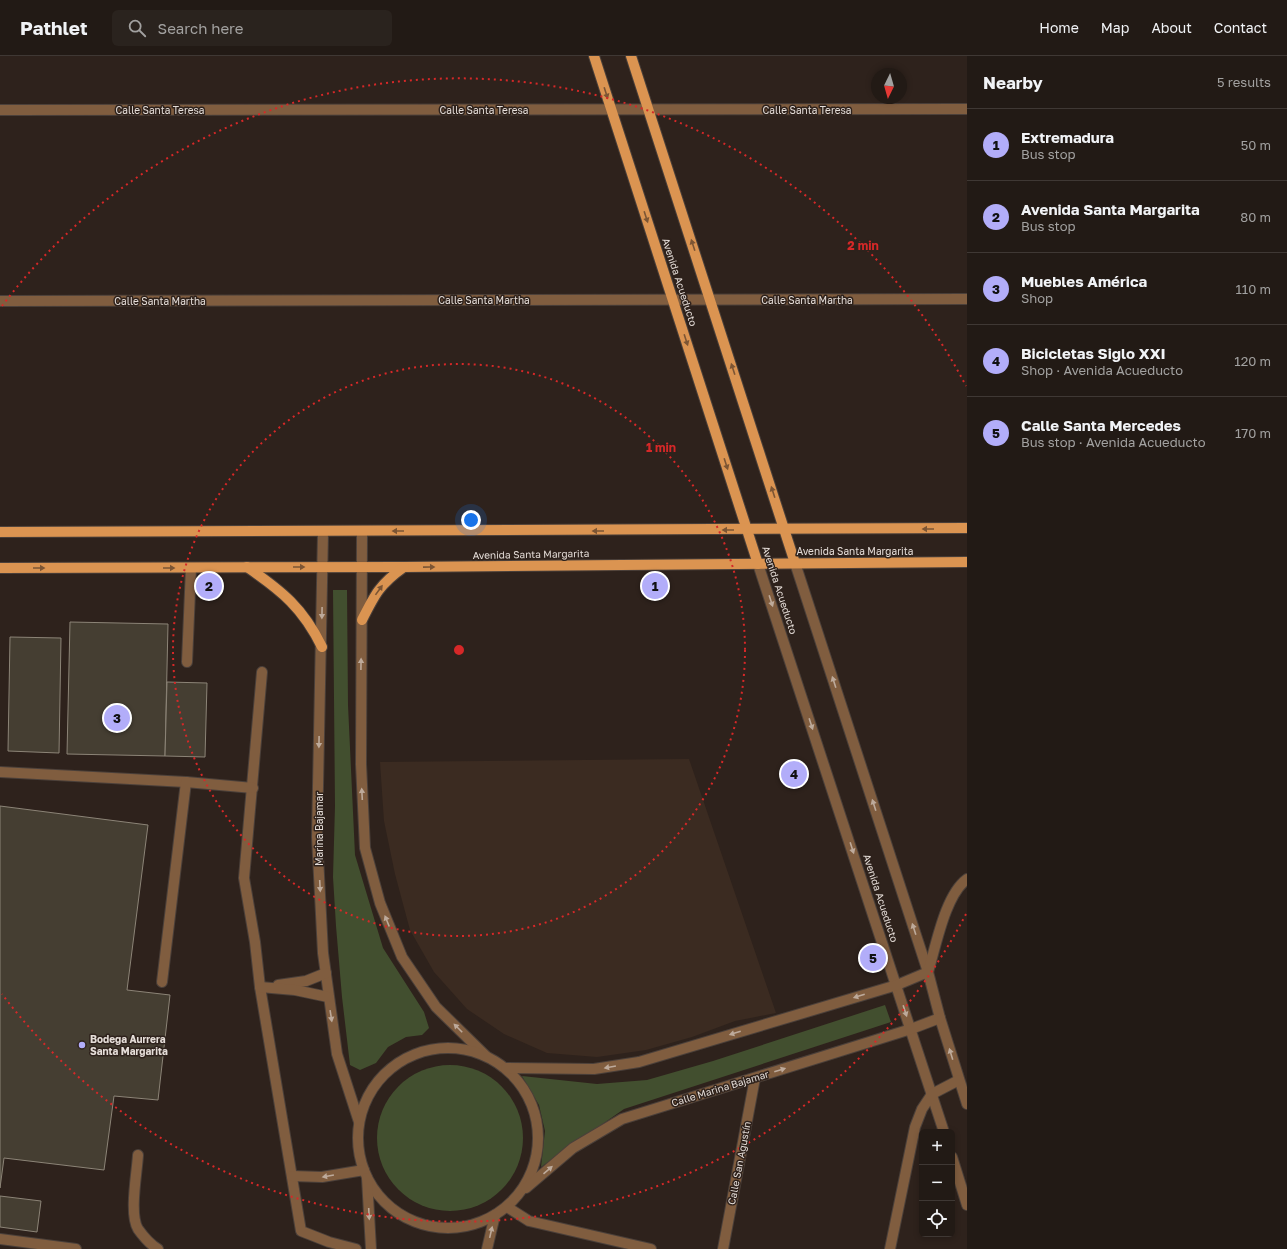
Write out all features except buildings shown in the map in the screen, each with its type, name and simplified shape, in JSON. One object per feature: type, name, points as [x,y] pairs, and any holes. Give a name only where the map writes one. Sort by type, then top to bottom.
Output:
[{"type":"main road","name":"Avenida Acueducto","points":[[594,56],[758,564]]},
{"type":"main road","points":[[632,56],[796,563]]},
{"type":"main road","points":[[0,532],[323,532],[967,528]]},
{"type":"main road","name":"Avenida Santa Margarita","points":[[0,568],[404,567],[967,562]]},
{"type":"main road","points":[[247,567],[288,598],[313,629],[322,646]]},
{"type":"main road","points":[[362,620],[380,587],[391,576],[404,567]]},
{"type":"street","name":"Calle Santa Teresa","points":[[0,110],[967,109]]},
{"type":"street","name":"Calle Santa Martha","points":[[0,301],[967,299]]},
{"type":"street","points":[[362,531],[361,764],[365,848],[380,902],[402,957],[436,1007],[486,1056],[506,1068],[525,1090],[536,1115],[539,1143],[533,1171],[518,1195],[507,1207],[495,1215],[468,1226],[453,1227],[438,1227],[409,1219],[385,1202],[365,1174],[358,1156],[359,1122],[370,1092],[392,1067],[421,1052],[454,1048],[486,1056]]},
{"type":"street","name":"Marina Bajamar","points":[[323,532],[322,646],[317,837],[323,953],[337,1054],[359,1122]]},
{"type":"street","points":[[796,563],[928,972],[940,1018],[967,1104]]},
{"type":"street","name":"Avenida Acueducto","points":[[758,564],[943,1129]]},
{"type":"street","points":[[187,662],[191,568]]},
{"type":"street","points":[[262,672],[244,878],[255,942],[260,987],[301,1231],[329,1242],[356,1249]]},
{"type":"street","points":[[0,772],[186,782],[252,788]]},
{"type":"street","points":[[162,982],[186,782]]},
{"type":"street","points":[[928,972],[946,910],[961,884],[967,879]]},
{"type":"street","points":[[506,1068],[594,1069],[639,1062],[897,985],[928,972]]},
{"type":"street","points":[[260,987],[306,981],[326,973]]},
{"type":"street","points":[[260,987],[295,990],[328,996]]},
{"type":"street","name":"Calle Marina Bajamar","points":[[518,1195],[573,1148],[622,1119],[911,1029],[940,1018]]},
{"type":"street","name":"Calle San Agustín","points":[[723,1249],[755,1078]]},
{"type":"street","points":[[890,1249],[915,1127],[922,1109],[932,1094],[959,1080]]},
{"type":"street","points":[[138,1155],[134,1211],[138,1229],[158,1249]]},
{"type":"street","points":[[954,1165],[967,1205]]},
{"type":"street","points":[[292,1176],[322,1177],[365,1174]]},
{"type":"street","points":[[365,1174],[371,1249]]},
{"type":"street","points":[[507,1207],[529,1220],[651,1249]]},
{"type":"street","points":[[487,1249],[495,1215]]},
{"type":"street","points":[[0,1239],[76,1249]]},
{"type":"shaded area","points":[[689,759],[776,1013],[735,1021],[692,1037],[646,1050],[597,1057],[547,1053],[504,1034],[467,1009],[434,972],[410,930],[395,874],[384,821],[380,762]]},
{"type":"green space","points":[[333,590],[347,590],[348,705],[355,855],[383,948],[424,1012],[429,1028],[422,1035],[406,1037],[388,1047],[376,1063],[360,1070],[350,1065],[342,997],[333,877],[335,806]]},
{"type":"green space","points":[[885,1005],[891,1022],[624,1109],[541,1167],[545,1131],[539,1105],[522,1076],[597,1084],[647,1080],[713,1061]]},
{"type":"green space","points":[[443,1065],[457,1065],[485,1073],[502,1086],[515,1103],[518,1110],[522,1124],[522,1152],[518,1166],[511,1179],[502,1190],[485,1203],[478,1206],[457,1211],[443,1211],[415,1203],[398,1190],[393,1184],[382,1166],[377,1145],[377,1131],[385,1103],[398,1086],[404,1081],[422,1070]]},
{"type":"place","name":"Avenida Santa Margarita","points":[[209,586]]},
{"type":"place","name":"Extremadura","points":[[655,586]]},
{"type":"place","name":"Muebles América","points":[[117,718]]},
{"type":"place","name":"Bicicletas Siglo XXI","points":[[794,774]]},
{"type":"place","name":"Calle Santa Mercedes","points":[[873,958]]},
{"type":"place","name":"Bodega Aurrera Santa Margarita","points":[[82,1045]]}]
